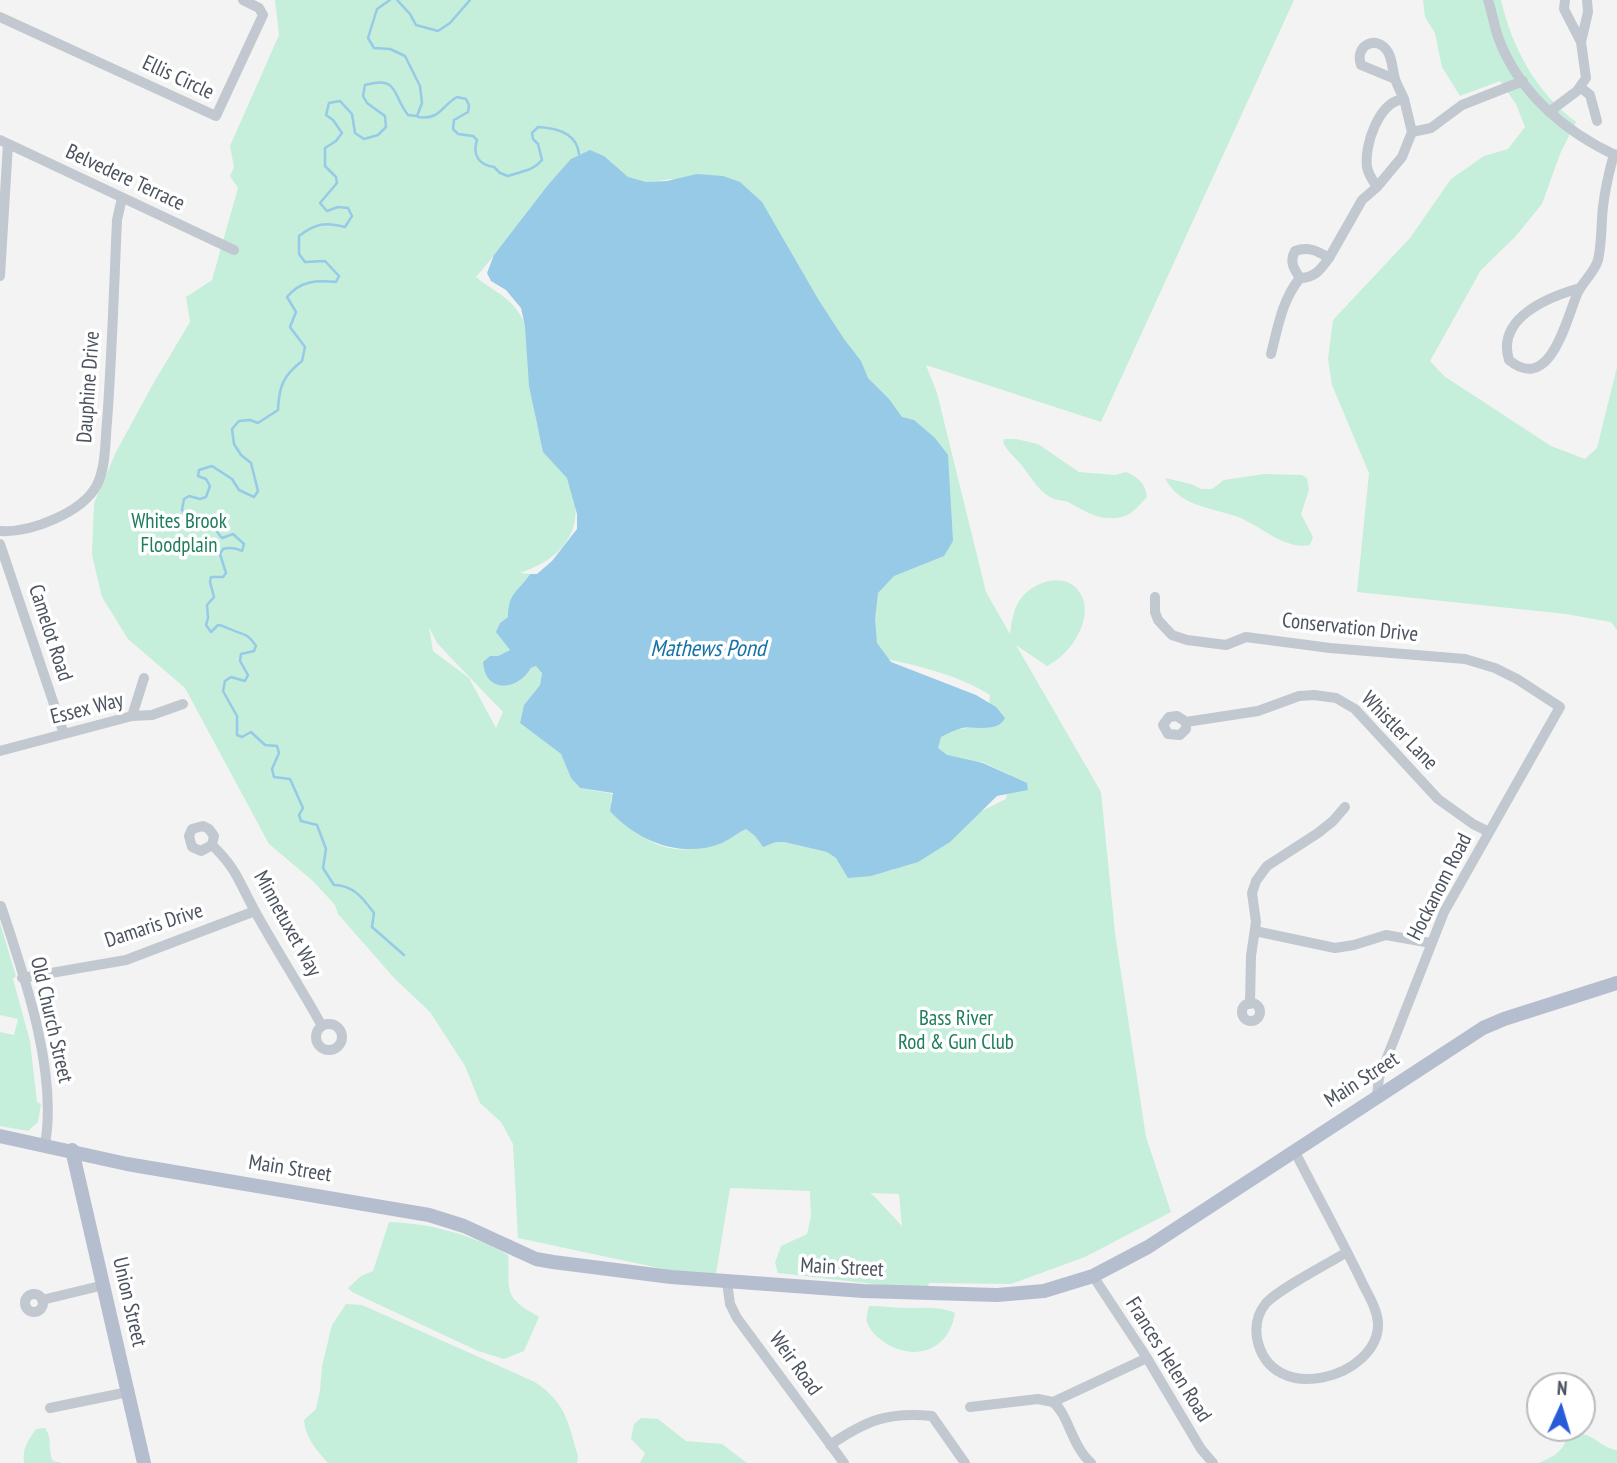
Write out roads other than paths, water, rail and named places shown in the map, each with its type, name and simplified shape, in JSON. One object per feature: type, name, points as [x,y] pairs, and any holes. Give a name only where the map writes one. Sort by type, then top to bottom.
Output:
[{"type":"main road","name":"Main Street","points":[[0,1136],[127,1164],[429,1215],[464,1226],[536,1259],[592,1268],[863,1292],[997,1295],[1067,1286],[1093,1276],[1170,1234],[1462,1040],[1494,1023],[1617,984]]},
{"type":"main road","name":"Union Street","points":[[72,1150],[144,1463]]},
{"type":"street","name":"Ellis Circle","points":[[0,16],[215,116],[263,15],[259,8],[243,0]]},
{"type":"street","points":[[1488,0],[1498,37],[1523,81],[1549,112],[1573,132],[1615,155],[1606,187],[1598,261],[1592,275],[1580,288],[1563,335],[1546,361],[1538,367],[1526,369],[1509,360],[1507,340],[1512,329],[1525,314],[1555,295],[1580,288]]},
{"type":"street","points":[[1549,112],[1580,88],[1587,78],[1581,42],[1564,9],[1565,0]]},
{"type":"street","points":[[1581,42],[1588,12],[1587,0]]},
{"type":"street","points":[[1300,278],[1309,278],[1318,272],[1362,200],[1377,187],[1402,157],[1412,132],[1404,99],[1395,79]]},
{"type":"street","points":[[1412,132],[1431,128],[1462,105],[1523,81]]},
{"type":"street","points":[[1580,88],[1590,95],[1597,121]]},
{"type":"street","points":[[1377,187],[1366,165],[1377,120],[1386,107],[1397,99],[1404,99]]},
{"type":"street","points":[[0,276],[4,142]]},
{"type":"street","name":"Belvedere Terrace","points":[[4,142],[234,250]]},
{"type":"street","name":"Dauphine Drive","points":[[1,546],[17,532],[60,517],[78,504],[93,491],[102,473],[117,220],[122,198]]},
{"type":"street","points":[[1300,278],[1291,259],[1295,251],[1309,249],[1329,258]]},
{"type":"street","points":[[1271,354],[1284,304],[1290,290],[1300,278]]},
{"type":"street","name":"Dauphine Drive","points":[[0,531],[17,532]]},
{"type":"street","name":"Camelot Road","points":[[1,546],[64,734]]},
{"type":"street","name":"Conservation Drive","points":[[1155,597],[1158,620],[1172,635],[1187,640],[1227,645],[1246,637],[1330,648],[1465,659],[1495,668],[1560,706]]},
{"type":"street","points":[[132,716],[144,678]]},
{"type":"street","name":"Whistler Lane","points":[[1186,722],[1258,711],[1299,696],[1336,698],[1355,709],[1449,809],[1489,831]]},
{"type":"street","name":"Essex Way","points":[[0,751],[132,716],[152,715],[183,704]]},
{"type":"street","name":"Hockanom Road","points":[[1377,1096],[1379,1078],[1444,912],[1560,706]]},
{"type":"street","points":[[1250,1004],[1251,956],[1255,931],[1252,892],[1260,875],[1277,858],[1332,821],[1345,807]]},
{"type":"street","name":"Minnetuxet Way","points":[[212,845],[239,876],[255,911],[322,1027]]},
{"type":"street","name":"Old Church Street","points":[[0,905],[38,1039],[48,1089],[49,1122],[45,1144]]},
{"type":"street","name":"Damaris Drive","points":[[22,978],[126,960],[255,911]]},
{"type":"street","points":[[1255,931],[1335,948],[1386,935],[1431,943]]},
{"type":"street","points":[[1294,1150],[1347,1252],[1376,1312],[1377,1329],[1374,1344],[1367,1354],[1353,1364],[1322,1377],[1304,1381],[1285,1376],[1271,1364],[1260,1348],[1256,1335],[1260,1313],[1272,1298],[1347,1252]]},
{"type":"street","name":"Frances Helen Road","points":[[1093,1276],[1147,1358],[1201,1449],[1213,1463]]},
{"type":"street","name":"Weir Road","points":[[727,1282],[730,1304],[737,1318],[844,1463]]},
{"type":"street","points":[[42,1300],[104,1285]]},
{"type":"street","points":[[970,1406],[1038,1399],[1053,1402],[1147,1358]]},
{"type":"street","points":[[50,1408],[128,1392]]},
{"type":"street","points":[[1053,1402],[1076,1446],[1091,1463]]},
{"type":"street","points":[[831,1445],[874,1419],[900,1414],[932,1416],[964,1463]]},
{"type":"water","name":"Mathews Pond","points":[[590,150],[604,156],[628,177],[646,182],[667,181],[697,174],[723,176],[740,182],[762,202],[818,299],[861,361],[868,378],[902,417],[914,420],[935,438],[948,455],[953,541],[944,556],[894,576],[878,593],[875,619],[877,643],[891,662],[976,695],[996,707],[1005,718],[997,726],[962,728],[941,737],[938,748],[947,755],[983,763],[1027,783],[1028,790],[997,796],[950,842],[918,862],[871,876],[848,878],[836,858],[827,852],[784,842],[763,847],[746,829],[722,843],[692,849],[662,845],[647,839],[621,822],[610,811],[613,793],[580,788],[571,778],[561,754],[520,723],[524,705],[540,685],[542,673],[536,666],[518,681],[503,686],[490,680],[485,672],[483,662],[490,656],[498,656],[510,650],[496,632],[500,623],[508,617],[514,593],[530,574],[537,574],[552,561],[577,529],[577,514],[567,478],[543,452],[529,386],[525,326],[521,308],[506,290],[491,281],[487,273],[494,255],[548,185],[571,159]]},
{"type":"waterway","points":[[390,0],[377,9],[368,38],[374,48],[390,49],[405,56],[420,86],[422,103],[417,116],[408,115],[389,85],[365,85],[363,96],[367,103],[385,116],[386,127],[378,135],[364,139],[355,133],[352,114],[340,101],[329,103],[326,115],[342,133],[325,148],[325,166],[336,177],[337,183],[320,203],[327,211],[338,207],[348,208],[352,216],[345,227],[321,225],[299,236],[299,254],[305,262],[325,261],[339,276],[336,282],[303,285],[287,297],[296,312],[290,327],[305,347],[302,361],[283,382],[278,410],[258,423],[250,420],[239,421],[232,429],[234,444],[241,455],[251,463],[258,491],[254,497],[239,490],[232,479],[212,466],[199,470],[198,476],[206,479],[210,486],[206,497],[200,499],[189,496],[184,499],[182,510],[187,519],[205,515],[222,538],[233,534],[244,544],[242,551],[228,548],[223,549],[220,554],[226,573],[223,577],[211,577],[214,597],[207,605],[206,625],[211,632],[218,625],[223,626],[250,638],[256,646],[254,651],[241,654],[240,661],[248,675],[245,681],[231,677],[225,681],[223,691],[237,716],[237,735],[242,737],[251,732],[265,745],[277,746],[279,753],[272,769],[274,777],[290,779],[303,808],[299,815],[301,821],[317,825],[326,849],[323,868],[334,885],[347,887],[362,898],[374,913],[372,927],[404,955]]},
{"type":"waterway","points":[[397,0],[416,25],[438,31],[450,23],[470,0]]},
{"type":"waterway","points":[[418,117],[436,114],[457,97],[466,99],[468,112],[454,120],[453,129],[458,134],[473,136],[477,140],[476,155],[481,162],[508,176],[530,169],[542,160],[532,133],[538,127],[570,136],[579,154]]},
{"type":"park label","name":"Whites Brook Floodplain","points":[[179,534]]},
{"type":"park label","name":"Bass River Rod & Gun Club","points":[[956,1031]]}]
